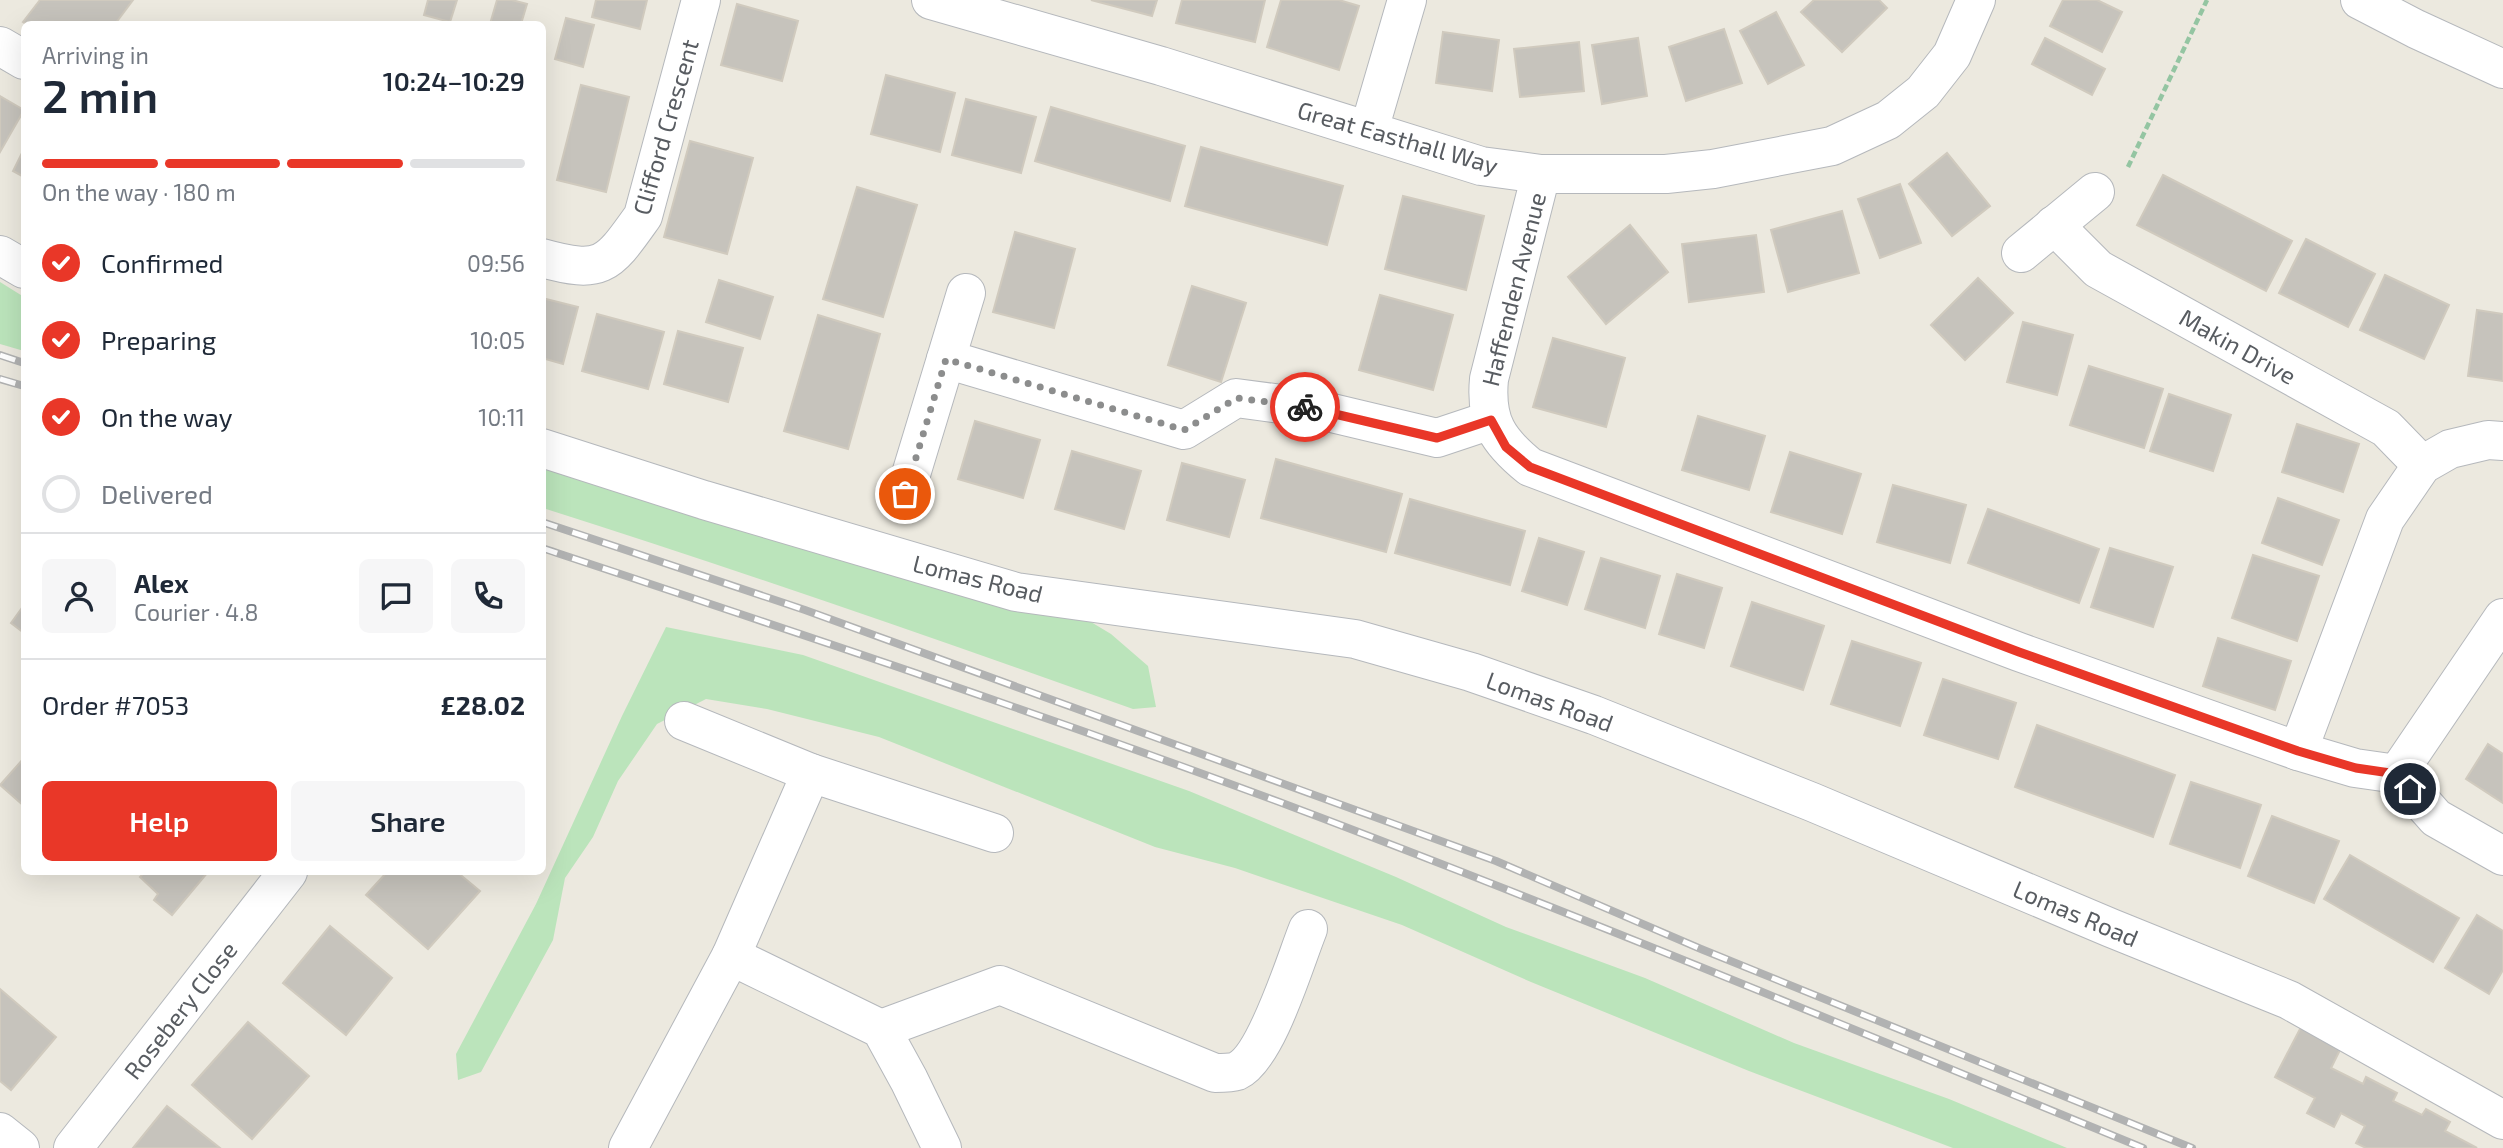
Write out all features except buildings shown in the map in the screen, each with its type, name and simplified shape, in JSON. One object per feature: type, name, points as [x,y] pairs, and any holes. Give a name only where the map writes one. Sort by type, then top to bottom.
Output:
[{"type":"street","name":"Clifford Crescent","points":[[546,259],[574,267],[601,265],[623,244],[643,216],[702,0]]},
{"type":"street","name":"Great Easthall Way","points":[[931,0],[1161,66],[1481,166],[1541,174],[1666,174],[1713,169],[1832,146],[1888,120],[1923,92],[1952,55],[1976,0]]},
{"type":"street","points":[[1369,130],[1407,0]]},
{"type":"street","points":[[2360,0],[2422,15],[2503,69]]},
{"type":"street","points":[[0,46],[21,58]]},
{"type":"street","name":"Haffenden Avenue","points":[[1541,174],[1489,379],[1487,397],[1491,420],[1506,447],[1530,467],[2019,652],[2298,751],[2356,768],[2397,774]]},
{"type":"street","points":[[2021,253],[2095,192]]},
{"type":"street","name":"Makin Drive","points":[[2054,225],[2098,269],[2386,428],[2422,465]]},
{"type":"street","points":[[0,255],[21,267]]},
{"type":"street","points":[[905,494],[966,293]]},
{"type":"street","points":[[946,359],[1184,430],[1237,398],[1311,408],[1437,438],[1491,420]]},
{"type":"street","points":[[2298,751],[2385,519],[2422,465],[2450,449],[2488,440],[2503,440]]},
{"type":"street","name":"Lomas Road","points":[[546,449],[704,500],[1016,592],[1355,639],[1471,672],[1594,715],[1812,802],[2289,1000],[2503,1120]]},
{"type":"street","points":[[2503,618],[2397,774],[2436,818],[2503,856]]},
{"type":"street","points":[[684,720],[811,773],[994,833]]},
{"type":"street","points":[[628,1148],[731,956],[811,773]]},
{"type":"street","name":"Rosebery Close","points":[[73,1148],[286,875]]},
{"type":"street","points":[[881,1029],[1000,985],[1215,1073],[1236,1072],[1251,1060],[1264,1042],[1308,929]]},
{"type":"street","points":[[731,956],[881,1029],[942,1148]]},
{"type":"street","points":[[0,1132],[20,1148]]},
{"type":"path","points":[[2095,192],[2121,183],[2207,0]]},
{"type":"green space","points":[[0,282],[21,295],[21,350],[0,344]]},
{"type":"green space","points":[[546,465],[1086,619],[1111,634],[1148,666],[1156,707],[1133,709],[691,556],[546,509]]},
{"type":"green space","points":[[666,627],[803,655],[1189,791],[1396,877],[1506,927],[1645,978],[1794,1043],[1949,1099],[2067,1148],[1953,1148],[1749,1071],[1531,982],[1402,925],[1235,868],[1155,847],[879,737],[767,709],[706,699],[657,724],[618,781],[593,837],[565,878],[553,940],[481,1072],[458,1080],[456,1054],[536,904]]},
{"type":"railway","points":[[0,355],[21,362]]},
{"type":"railway","points":[[0,379],[21,385]]},
{"type":"railway","points":[[546,523],[805,610],[1496,861],[1701,949],[2192,1148]]},
{"type":"railway","points":[[546,549],[1011,706],[1290,806],[1611,931],[2143,1148]]},
{"type":"way so far","points":[[905,494],[946,359],[1184,430],[1237,398],[1305,407]]},
{"type":"route","points":[[1305,407],[1437,438],[1491,420],[1506,447],[1530,467],[2019,652],[2298,751],[2356,768],[2397,774],[2410,789]]}]
